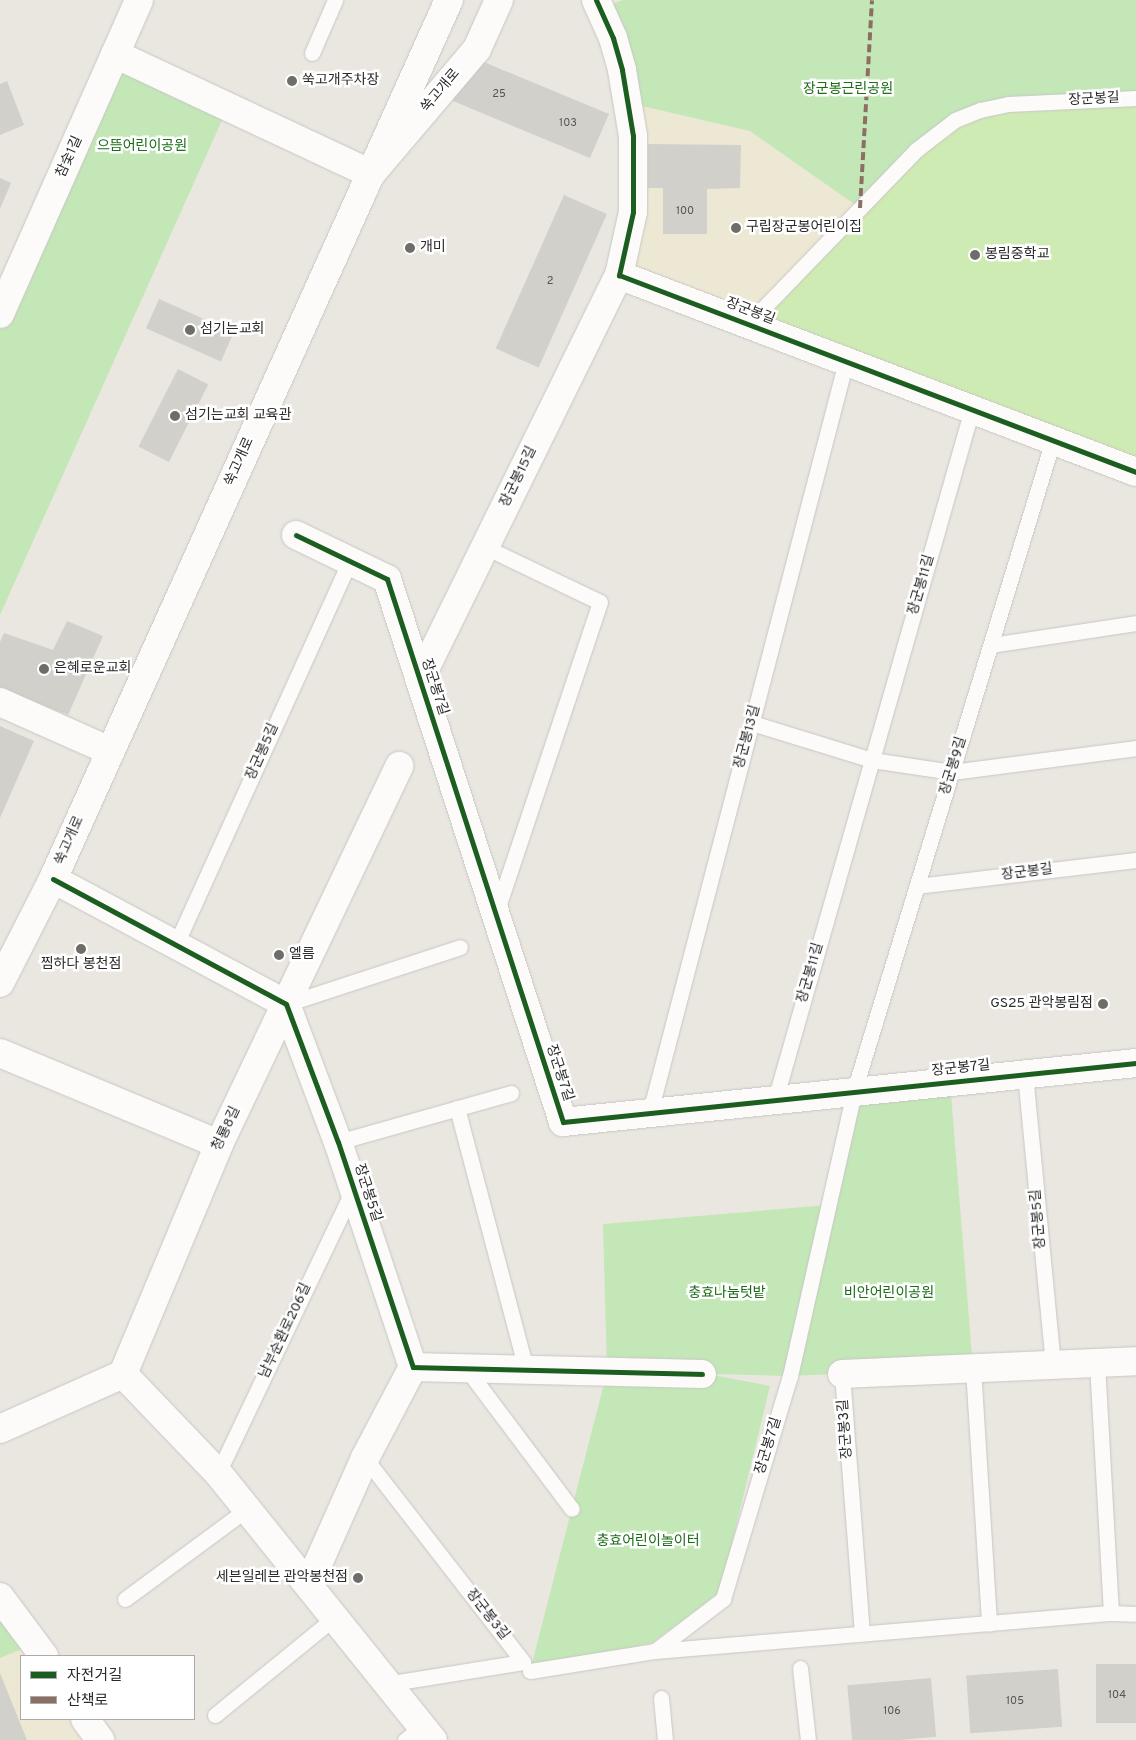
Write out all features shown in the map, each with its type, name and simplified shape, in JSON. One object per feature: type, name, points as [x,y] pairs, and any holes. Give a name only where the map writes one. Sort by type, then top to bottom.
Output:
[{"type":"street","name":"참숯1길","points":[[0,314],[139,0]]},
{"type":"street","name":"쑥고개로","points":[[0,983],[53,879],[449,0]]},
{"type":"street","name":"쑥고개로","points":[[371,174],[477,49],[499,0]]},
{"type":"street","points":[[596,0],[612,38],[622,70],[633,136],[633,212],[619,275]]},
{"type":"street","points":[[115,54],[371,174]]},
{"type":"street","name":"장군봉길","points":[[619,275],[1136,472]]},
{"type":"street","name":"장군봉15길","points":[[420,679],[619,275]]},
{"type":"street","name":"장군봉7길","points":[[296,534],[387,579],[563,1122],[1136,1063]]},
{"type":"street","points":[[0,702],[110,751]]},
{"type":"street","name":"청룡8길","points":[[123,1374],[219,1144],[399,766]]},
{"type":"street","points":[[53,879],[286,1004]]},
{"type":"street","name":"장군봉5길","points":[[286,1004],[338,1142],[413,1367]]},
{"type":"street","points":[[0,1053],[219,1144]]},
{"type":"street","points":[[842,1374],[1136,1361]]},
{"type":"street","points":[[309,1584],[365,1458],[413,1367],[702,1374]]},
{"type":"street","points":[[0,1429],[123,1374],[218,1473],[309,1584],[386,1684],[419,1736]]},
{"type":"street","points":[[0,1597],[43,1655]]},
{"type":"street","points":[[87,1720],[100,1740]]},
{"type":"lane","points":[[312,53],[335,0]]},
{"type":"lane","name":"장군봉길","points":[[749,323],[916,150],[955,120],[980,110],[1008,104],[1136,98]]},
{"type":"lane","name":"장군봉13길","points":[[650,1112],[846,361]]},
{"type":"lane","name":"장군봉11길","points":[[775,1100],[972,410]]},
{"type":"lane","name":"장군봉9길","points":[[854,1091],[1053,440]]},
{"type":"lane","points":[[485,546],[600,602],[495,913]]},
{"type":"lane","name":"장군봉5길","points":[[176,944],[350,561]]},
{"type":"lane","points":[[991,645],[1136,623]]},
{"type":"lane","points":[[752,723],[872,760],[952,772],[1136,748]]},
{"type":"lane","name":"장군봉길","points":[[917,886],[1136,860]]},
{"type":"lane","points":[[286,1004],[460,948]]},
{"type":"lane","name":"장군봉5길","points":[[1025,1074],[1053,1365]]},
{"type":"lane","name":"장군봉7길","points":[[655,1651],[723,1599],[790,1376],[854,1091]]},
{"type":"lane","points":[[338,1142],[512,1093]]},
{"type":"lane","points":[[457,1108],[526,1370]]},
{"type":"lane","name":"남부순환로206길","points":[[218,1473],[354,1189]]},
{"type":"lane","points":[[1097,1363],[1111,1613]]},
{"type":"lane","points":[[466,1368],[572,1509]]},
{"type":"lane","points":[[973,1368],[989,1623]]},
{"type":"lane","name":"장군봉3길","points":[[842,1374],[862,1633]]},
{"type":"lane","name":"장군봉3길","points":[[365,1458],[523,1662],[386,1684]]},
{"type":"lane","points":[[125,1599],[247,1509]]},
{"type":"lane","points":[[530,1671],[655,1651],[1111,1613],[1136,1614]]},
{"type":"lane","points":[[215,1715],[335,1617]]},
{"type":"lane","points":[[800,1668],[808,1740]]},
{"type":"lane","points":[[661,1698],[665,1740]]},
{"type":"shaded area","points":[[629,103],[750,131],[860,208],[1136,472],[619,275]]},
{"type":"shaded area","points":[[0,1610],[33,1655],[20,1655],[20,1720],[82,1720],[97,1740],[0,1740]]},
{"type":"green space","name":"장군봉근린공원","points":[[623,0],[1136,0],[1136,98],[860,208],[750,131],[629,103],[601,8]]},
{"type":"green space","name":"으뜸어린이공원","points":[[115,54],[228,107],[0,615],[0,314]]},
{"type":"green space","name":"봉림중학교","points":[[1136,98],[1136,472],[749,323],[916,150],[967,114]]},
{"type":"green space","points":[[950,1082],[973,1368],[790,1376],[707,1374],[770,1386],[720,1592],[652,1643],[530,1671],[607,1372],[603,1224],[828,1205],[854,1091]]},
{"type":"green space","points":[[0,1609],[27,1647],[0,1658]]},
{"type":"building","points":[[479,60],[609,114],[590,158],[453,101],[463,77],[470,80]]},
{"type":"building","points":[[7,81],[24,125],[0,135],[0,84]]},
{"type":"building","points":[[648,144],[741,145],[740,188],[707,189],[707,234],[663,234],[663,188],[648,188]]},
{"type":"building","points":[[0,178],[11,183],[0,209]]},
{"type":"building","points":[[564,195],[607,214],[539,368],[496,348]]},
{"type":"building","name":"섬기는교회","points":[[159,299],[234,332],[221,362],[146,328]]},
{"type":"building","name":"섬기는교회 교육관","points":[[178,369],[208,384],[169,462],[139,447]]},
{"type":"building","name":"은혜로운교회","points":[[67,621],[103,636],[68,715],[0,688],[0,642],[4,633],[53,650]]},
{"type":"building","points":[[0,726],[34,741],[0,818]]},
{"type":"building","points":[[1096,1664],[1136,1664],[1136,1723],[1096,1723]]},
{"type":"building","points":[[1058,1669],[1062,1727],[970,1733],[966,1675]]},
{"type":"building","points":[[0,1673],[27,1740],[0,1740]]},
{"type":"building","points":[[931,1678],[936,1737],[899,1740],[852,1740],[847,1685]]},
{"type":"marked path","points":[[860,208],[872,0]]},
{"type":"cycle path","points":[[596,0],[613,38],[622,70],[633,136],[633,212],[619,275],[1136,472]]},
{"type":"cycle path","points":[[296,535],[387,579],[563,1122],[1136,1063]]},
{"type":"cycle path","points":[[53,879],[286,1004],[338,1142],[413,1367],[702,1374]]},
{"type":"place","name":"쑥고개주차장","points":[[292,81]]},
{"type":"place","name":"구립장군봉어린이집","points":[[736,228]]},
{"type":"place","name":"개미","points":[[410,248]]},
{"type":"place","name":"봉림중학교","points":[[975,255]]},
{"type":"place","name":"섬기는교회","points":[[190,330]]},
{"type":"place","name":"섬기는교회 교육관","points":[[175,416]]},
{"type":"place","name":"은혜로운교회","points":[[44,669]]},
{"type":"place","name":"찜하다 봉천점","points":[[81,949]]},
{"type":"place","name":"엘름","points":[[279,955]]},
{"type":"place","name":"GS25 관악봉림점","points":[[1103,1004]]},
{"type":"place","name":"세븐일레븐 관악봉천점","points":[[358,1578]]},
{"type":"park label","name":"충효나눔텃밭","points":[[727,1294]]},
{"type":"park label","name":"비안어린이공원","points":[[889,1294]]},
{"type":"park label","name":"충효어린이놀이터","points":[[648,1542]]}]
